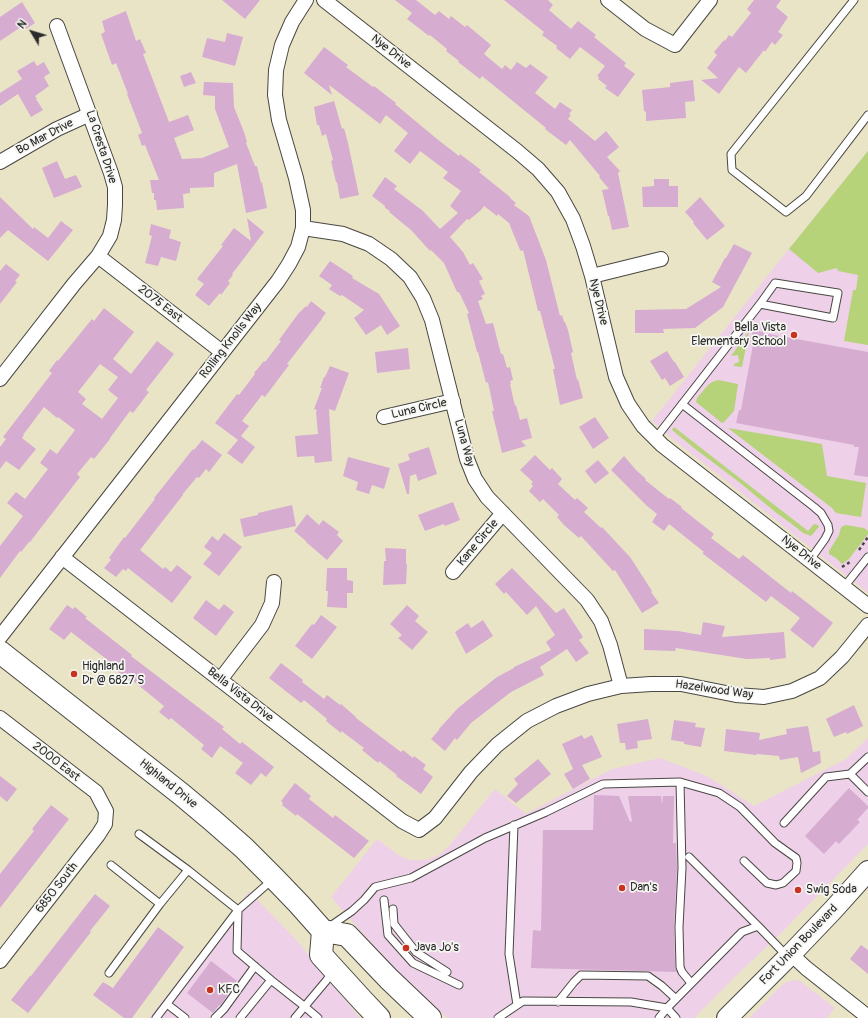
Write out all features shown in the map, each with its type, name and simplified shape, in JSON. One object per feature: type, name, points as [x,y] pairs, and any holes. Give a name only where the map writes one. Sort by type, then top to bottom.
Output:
[{"type":"main road","name":"Highland Drive","points":[[0,652],[180,794],[244,848],[299,904],[323,931]]},
{"type":"main road","name":"Fort Union Boulevard","points":[[727,1018],[790,956],[868,871]]},
{"type":"main road","points":[[380,1018],[321,955],[323,931],[347,935],[389,979],[430,1018]]},
{"type":"street","name":"Rolling Knolls Way","points":[[0,637],[278,281],[298,247],[303,228],[303,210],[296,178],[279,120],[275,95],[276,70],[282,45],[292,22],[306,0]]},
{"type":"street","name":"Nye Drive","points":[[324,0],[517,151],[538,169],[558,192],[573,219],[583,246],[592,276],[616,377],[628,404],[643,426],[655,439],[868,606]]},
{"type":"street","points":[[608,0],[645,29],[675,45],[710,0]]},
{"type":"street","name":"La Cresta Drive","points":[[0,379],[74,284],[98,256],[110,236],[114,220],[115,187],[111,173],[57,26]]},
{"type":"street","name":"Bo Mar Drive","points":[[0,162],[57,129],[90,114]]},
{"type":"street","name":"Luna Way","points":[[303,228],[344,234],[369,244],[392,259],[410,277],[423,298],[432,320],[467,459],[475,479],[487,497],[588,600],[601,621],[610,645],[621,686]]},
{"type":"street","name":"2075 East","points":[[98,256],[222,352]]},
{"type":"street","points":[[592,276],[661,259]]},
{"type":"street","name":"Luna Circle","points":[[384,417],[453,401]]},
{"type":"street","name":"Kane Circle","points":[[453,572],[503,513]]},
{"type":"street","name":"Bella Vista Drive","points":[[62,557],[402,821],[419,830]]},
{"type":"street","points":[[220,680],[262,625],[272,603],[274,582]]},
{"type":"street","name":"Hazelwood Way","points":[[419,830],[435,818],[471,772],[497,745],[527,721],[556,706],[588,694],[621,686],[651,684],[681,684],[736,695],[764,696],[792,691],[820,678],[842,657],[868,625]]},
{"type":"street","name":"2000 East","points":[[0,718],[96,792],[106,811]]},
{"type":"street","name":"6850 South","points":[[0,961],[98,835],[105,824],[106,811]]},
{"type":"street","points":[[790,956],[868,1017]]},
{"type":"lane","points":[[854,0],[731,154],[732,170],[786,212],[806,196],[868,114]]},
{"type":"lane","points":[[655,439],[775,283],[838,293],[833,318],[760,304]]},
{"type":"lane","points":[[682,404],[820,513],[828,525],[829,530],[825,539],[810,560]]},
{"type":"lane","points":[[844,587],[868,557]]},
{"type":"lane","points":[[784,822],[826,777],[850,774],[868,757]]},
{"type":"lane","points":[[850,774],[868,792]]},
{"type":"lane","points":[[680,782],[682,868],[679,927],[680,967],[682,972],[692,983]]},
{"type":"lane","points":[[323,931],[352,911],[375,887],[411,878],[484,838],[546,812],[603,784],[680,782],[719,793],[740,807],[775,842],[796,858],[797,863],[796,871],[783,883],[776,885],[767,883],[744,861]]},
{"type":"lane","points":[[514,825],[509,954],[518,1005]]},
{"type":"lane","points":[[139,834],[188,870],[238,910]]},
{"type":"lane","points":[[689,857],[790,956]]},
{"type":"lane","points":[[111,865],[160,904]]},
{"type":"lane","points":[[109,973],[160,904],[188,870]]},
{"type":"lane","points":[[156,1018],[238,910],[274,878]]},
{"type":"lane","points":[[384,900],[388,936],[413,963],[459,985]]},
{"type":"lane","points":[[393,909],[394,924],[416,952],[447,972]]},
{"type":"lane","points":[[238,910],[237,951],[318,1018]]},
{"type":"lane","points":[[660,1018],[667,1008],[742,932],[758,926]]},
{"type":"lane","points":[[215,1018],[224,1009],[255,966]]},
{"type":"lane","points":[[295,1018],[326,981],[334,969]]},
{"type":"lane","points":[[558,1002],[574,982],[581,976],[648,976],[676,999]]},
{"type":"lane","points":[[240,1018],[271,980]]},
{"type":"lane","points":[[498,1018],[523,1001],[631,1002],[667,1008],[676,1018]]},
{"type":"lane","points":[[167,1004],[185,1018]]},
{"type":"shaded area","name":"Bella Vista Elementary School","points":[[868,151],[868,593],[652,421]]},
{"type":"shaded area","points":[[868,738],[868,844],[782,932],[694,1018],[447,1018],[390,965],[331,897],[377,839],[400,856],[410,860],[427,860],[439,855],[449,846],[495,789],[526,814],[612,769],[660,758],[707,776],[754,806],[846,759]]},
{"type":"shaded area","points":[[249,891],[298,942],[360,1018],[149,1018]]},
{"type":"shaded area","points":[[793,980],[800,981],[835,1008],[827,1018],[749,1018],[784,983]]},
{"type":"green space","points":[[868,151],[868,345],[844,341],[853,290],[856,290],[858,275],[838,271],[837,268],[818,273],[789,249]]},
{"type":"green space","points":[[749,331],[742,367],[734,366],[734,364],[739,362],[738,355],[731,356]]},
{"type":"green space","points":[[718,380],[738,384],[734,411],[722,423],[696,402],[697,398],[708,385]]},
{"type":"green space","points":[[674,427],[808,531],[814,524],[818,525],[819,527],[811,536],[803,533],[672,430]]},
{"type":"green space","points":[[728,428],[822,444],[827,476],[866,483],[861,517],[836,513],[832,508]]},
{"type":"green space","points":[[846,525],[864,528],[868,531],[868,534],[849,559],[842,564],[829,554],[829,551],[839,535],[841,527]]},
{"type":"building","points":[[222,0],[260,0],[245,19]]},
{"type":"building","points":[[395,0],[416,0],[435,15],[439,11],[449,19],[451,16],[465,27],[467,25],[491,45],[484,54],[502,69],[505,65],[511,70],[517,62],[526,68],[530,64],[548,77],[535,93],[555,109],[560,102],[572,110],[568,119],[595,141],[606,131],[619,147],[607,157],[620,171],[618,173],[629,227],[612,230],[602,190],[609,189],[570,140],[566,145],[482,76],[480,79],[458,62],[459,61],[446,51],[447,49],[407,19],[412,13]]},
{"type":"building","points":[[504,0],[548,0],[553,5],[549,10],[571,29],[578,21],[596,35],[594,37],[626,63],[624,66],[635,74],[618,97],[605,88],[607,86],[598,79],[599,77],[597,76],[605,66],[580,47],[570,59],[556,48],[557,46],[542,35],[544,32]]},
{"type":"building","points":[[754,0],[781,0],[776,7],[788,17],[778,32],[783,35],[775,45],[772,42],[765,52],[764,50],[746,73],[739,67],[719,94],[701,80],[718,78],[707,68],[717,55],[714,52],[729,35],[732,37],[751,13],[747,9]]},
{"type":"building","points":[[22,2],[35,23],[26,29],[24,25],[0,41],[0,17]]},
{"type":"building","points":[[126,11],[136,41],[140,39],[146,53],[143,54],[169,122],[188,115],[194,130],[174,138],[182,159],[202,158],[229,147],[215,109],[215,96],[203,95],[204,82],[233,83],[234,107],[244,132],[246,143],[255,166],[257,166],[267,208],[246,213],[237,164],[214,173],[214,187],[190,188],[190,193],[183,194],[184,208],[157,210],[156,200],[154,200],[154,193],[152,193],[150,180],[159,180],[145,145],[142,146],[138,135],[142,133],[128,94],[116,63],[112,65],[101,34],[105,32],[102,21]]},
{"type":"building","points":[[227,33],[243,37],[235,66],[202,57],[207,38],[225,42]]},
{"type":"building","points":[[324,47],[348,65],[346,67],[396,103],[395,104],[437,139],[459,156],[460,154],[481,170],[479,172],[510,197],[516,203],[514,205],[529,216],[546,260],[560,316],[562,315],[568,330],[573,352],[571,353],[583,398],[560,405],[553,369],[555,369],[540,311],[538,311],[523,250],[520,250],[509,223],[498,214],[497,216],[484,206],[469,220],[467,219],[450,237],[463,252],[470,265],[473,263],[483,279],[479,281],[485,294],[481,296],[483,299],[478,301],[486,324],[493,323],[501,354],[503,354],[507,368],[510,367],[513,380],[510,381],[510,384],[520,420],[527,418],[532,438],[521,441],[526,446],[502,453],[492,411],[494,411],[488,382],[486,383],[477,352],[467,314],[469,313],[459,292],[457,292],[444,263],[431,250],[430,251],[411,230],[372,196],[385,177],[397,186],[394,189],[423,211],[440,229],[458,213],[450,206],[461,191],[443,178],[448,172],[420,151],[410,164],[394,151],[408,133],[386,115],[380,124],[329,85],[332,95],[304,73]]},
{"type":"building","points":[[34,61],[37,66],[44,62],[50,73],[44,77],[49,86],[35,96],[43,110],[31,117],[18,94],[0,106],[0,93],[22,79],[17,71]]},
{"type":"building","points":[[191,72],[196,83],[184,87],[180,76]]},
{"type":"building","points":[[693,80],[695,101],[685,102],[686,118],[646,121],[642,90],[670,87],[670,83]]},
{"type":"building","points":[[334,101],[342,129],[344,128],[348,143],[359,195],[340,199],[331,161],[333,160],[326,134],[322,136],[319,125],[317,125],[314,107]]},
{"type":"building","points":[[57,161],[65,179],[76,175],[82,187],[54,198],[42,168]]},
{"type":"building","points":[[654,179],[669,179],[669,186],[678,186],[678,207],[643,207],[642,187],[654,186]]},
{"type":"building","points":[[0,197],[33,229],[34,227],[48,238],[61,221],[73,230],[48,261],[8,230],[0,238]]},
{"type":"building","points":[[700,197],[725,226],[707,240],[685,212]]},
{"type":"building","points":[[247,218],[264,232],[232,274],[233,275],[228,281],[230,283],[221,295],[220,293],[209,306],[195,295],[204,284],[197,279],[223,246],[221,245],[234,228],[251,241]]},
{"type":"building","points":[[151,224],[171,230],[169,238],[181,242],[176,261],[161,257],[158,266],[145,263],[152,236],[149,235]]},
{"type":"building","points":[[734,244],[752,253],[723,307],[695,328],[663,329],[664,333],[635,333],[635,310],[686,309],[721,287],[712,282]]},
{"type":"building","points":[[330,261],[353,276],[352,278],[379,294],[400,326],[387,335],[381,325],[366,335],[354,318],[364,310],[342,295],[340,296],[329,289],[332,285],[319,276]]},
{"type":"building","points":[[6,264],[20,275],[15,281],[17,282],[0,304],[0,271]]},
{"type":"building","points":[[311,301],[326,313],[287,364],[289,365],[265,397],[262,395],[242,421],[249,426],[241,436],[255,447],[242,464],[227,453],[238,440],[215,423],[281,341],[279,340],[298,314],[306,306],[307,307]]},
{"type":"building","points":[[104,308],[134,332],[113,359],[131,374],[157,341],[174,354],[146,390],[149,392],[133,413],[130,411],[94,459],[91,457],[77,474],[80,477],[0,578],[0,546],[23,516],[7,503],[16,492],[25,499],[48,469],[40,463],[50,449],[57,454],[75,430],[44,407],[23,435],[22,438],[36,449],[19,470],[6,461],[0,469],[0,447],[6,439],[3,437],[52,373],[49,371],[57,360],[58,361],[92,319],[94,321]],"holes":[[[100,364],[118,377],[108,390],[118,398],[102,419],[82,404],[86,399],[78,392]]]},
{"type":"building","name":"Bella Vista Elementary School","points":[[753,330],[868,352],[868,477],[854,475],[859,447],[736,423],[739,410],[741,410],[753,345],[750,345]]},
{"type":"building","points":[[408,348],[410,369],[377,373],[375,352]]},
{"type":"building","points":[[667,351],[684,377],[670,386],[665,378],[662,380],[650,361]]},
{"type":"building","points":[[330,366],[349,373],[335,411],[329,409],[332,461],[315,463],[314,456],[297,457],[295,436],[318,434],[317,410],[314,409],[322,388],[320,388],[324,377]]},
{"type":"building","points":[[595,417],[609,438],[593,449],[579,427]]},
{"type":"building","points":[[202,440],[222,455],[209,472],[206,469],[199,478],[197,477],[140,550],[163,569],[165,567],[171,572],[177,565],[192,577],[172,603],[128,568],[126,571],[123,569],[116,577],[104,568],[111,560],[109,558],[124,537],[125,538],[155,499],[154,498]]},
{"type":"building","points":[[429,447],[437,474],[418,481],[416,474],[410,476],[409,494],[407,494],[398,464],[410,460],[408,454]]},
{"type":"building","points":[[535,455],[550,470],[552,468],[562,479],[558,484],[575,500],[577,498],[588,508],[584,512],[601,528],[602,527],[630,557],[659,603],[642,613],[615,570],[613,571],[581,536],[579,538],[564,525],[557,517],[559,515],[543,499],[540,502],[529,491],[533,486],[531,484],[533,482],[520,470]]},
{"type":"building","points":[[624,456],[646,479],[645,480],[669,499],[670,498],[682,507],[681,508],[714,534],[711,538],[739,559],[743,555],[791,593],[792,591],[833,623],[813,648],[790,630],[800,618],[771,596],[766,602],[702,553],[704,552],[669,524],[664,531],[652,522],[657,514],[611,470]]},
{"type":"building","points":[[348,457],[390,468],[384,489],[372,485],[369,494],[356,490],[358,482],[343,476]]},
{"type":"building","points":[[598,460],[609,473],[595,484],[585,471]]},
{"type":"building","points":[[453,502],[460,520],[445,526],[444,524],[425,531],[418,515]]},
{"type":"building","points":[[292,505],[296,526],[244,537],[240,519]]},
{"type":"building","points":[[307,514],[319,525],[323,520],[339,532],[337,535],[343,541],[327,560],[294,531]]},
{"type":"building","points":[[224,533],[242,547],[219,576],[203,564],[212,553],[204,547],[212,536],[218,541]]},
{"type":"building","points":[[385,548],[406,549],[406,584],[383,585],[384,561],[386,561]]},
{"type":"building","points":[[327,568],[347,568],[347,580],[353,581],[353,593],[347,593],[347,608],[327,607]]},
{"type":"building","points":[[512,568],[556,613],[564,608],[583,637],[579,640],[589,653],[576,662],[567,649],[540,667],[544,675],[511,692],[471,723],[457,740],[455,738],[445,751],[431,739],[458,708],[497,677],[514,667],[551,650],[546,642],[555,635],[536,606],[527,615],[506,592],[504,594],[495,584]]},
{"type":"building","points":[[206,600],[219,610],[224,604],[234,612],[216,636],[193,618]]},
{"type":"building","points":[[67,605],[73,609],[75,607],[87,617],[85,618],[132,655],[131,656],[224,727],[222,729],[240,744],[242,742],[274,767],[266,777],[261,773],[251,785],[235,773],[243,763],[220,746],[212,758],[201,749],[204,745],[171,718],[169,720],[159,712],[164,706],[132,680],[131,682],[118,672],[119,671],[108,662],[109,661],[71,632],[64,640],[49,629]]},
{"type":"building","points":[[407,605],[419,616],[415,621],[428,632],[412,650],[398,638],[402,635],[390,624]]},
{"type":"building","points":[[321,615],[337,627],[312,659],[295,646]]},
{"type":"building","points":[[483,620],[493,636],[466,654],[455,632],[468,623],[471,628]]},
{"type":"building","points":[[703,622],[725,626],[722,637],[784,632],[786,658],[770,660],[770,658],[747,659],[676,648],[675,651],[644,650],[644,629],[678,631],[701,635]]},
{"type":"building","points":[[281,663],[324,699],[327,695],[340,705],[341,704],[356,718],[401,752],[403,750],[413,758],[414,756],[426,765],[423,769],[433,777],[421,794],[396,776],[397,775],[379,761],[378,763],[362,750],[364,748],[326,721],[327,719],[304,700],[301,703],[269,678]]},
{"type":"building","points":[[854,705],[863,726],[847,734],[846,732],[834,737],[826,719]]},
{"type":"building","points":[[648,719],[652,739],[637,741],[638,748],[626,750],[625,743],[620,743],[617,724]]},
{"type":"building","points":[[674,720],[696,723],[695,727],[705,728],[701,747],[671,740]]},
{"type":"building","points":[[808,726],[813,752],[820,751],[821,763],[801,773],[798,757],[780,760],[779,756],[724,751],[726,729],[760,733],[759,740],[787,734],[786,729]]},
{"type":"building","points":[[582,735],[584,739],[592,735],[602,757],[582,765],[590,779],[573,789],[564,774],[573,769],[562,744]]},
{"type":"building","points":[[538,759],[551,774],[516,803],[507,796],[518,784],[514,779]]},
{"type":"building","points":[[0,776],[17,789],[7,802],[0,796]]},
{"type":"building","points":[[295,783],[311,796],[309,799],[333,818],[335,815],[369,841],[354,858],[297,814],[296,816],[282,805],[283,803],[281,801]]},
{"type":"building","points":[[849,788],[868,806],[868,808],[857,820],[860,822],[839,844],[836,841],[824,854],[805,836]]},
{"type":"building","name":"Dan's","points":[[594,795],[619,796],[630,822],[632,821],[628,796],[661,796],[662,805],[663,796],[674,796],[673,843],[676,843],[677,868],[674,927],[675,967],[677,972],[531,968],[533,930],[541,931],[543,830],[593,830]]},
{"type":"building","points":[[51,805],[69,819],[0,908],[0,874],[34,831],[32,829]]},
{"type":"building","points":[[95,894],[110,906],[28,1013],[11,1000]]},
{"type":"building","points":[[158,927],[184,947],[132,1018],[124,1018],[93,995],[103,982],[113,988]]},
{"type":"building","points":[[861,945],[868,950],[868,974],[850,959]]},
{"type":"building","name":"KFC","points":[[211,961],[237,981],[220,1006],[219,1005],[213,1013],[187,993]]},
{"type":"place","name":"Bella Vista Elementary School","points":[[794,335]]},
{"type":"place","name":"Highland Dr @ 6827 S","points":[[74,674]]},
{"type":"place","name":"Dan's","points":[[622,888]]},
{"type":"place","name":"Swig Soda","points":[[798,890]]},
{"type":"place","name":"Java Jo's","points":[[406,948]]},
{"type":"place","name":"KFC","points":[[210,990]]}]
